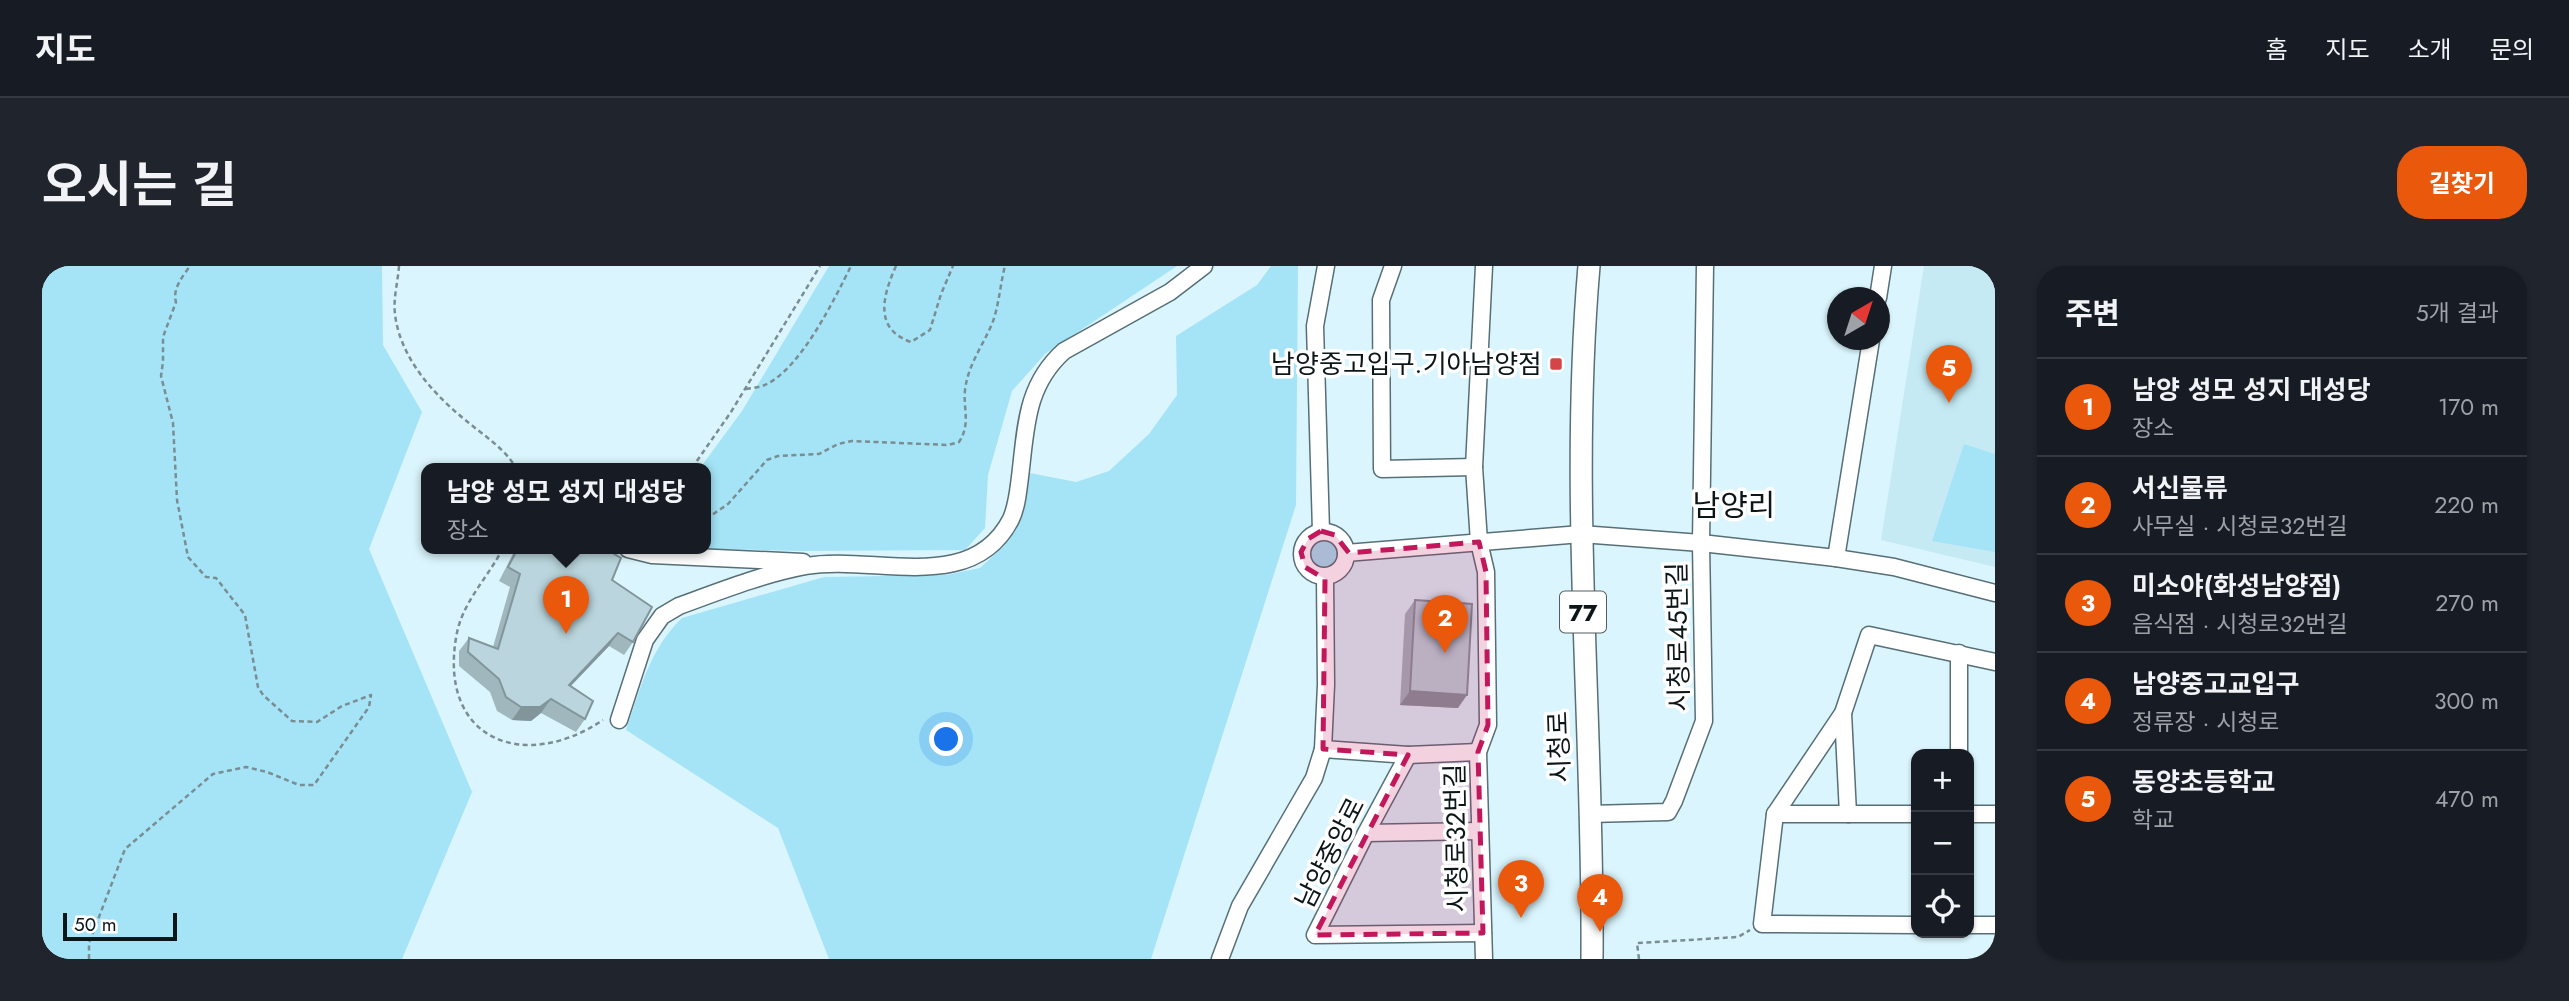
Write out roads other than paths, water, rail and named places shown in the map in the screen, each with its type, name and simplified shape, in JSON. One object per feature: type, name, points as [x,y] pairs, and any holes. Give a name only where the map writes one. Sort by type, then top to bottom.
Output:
[{"type":"main road","name":"시청로","points":[[1589,266],[1581,534],[1592,959]]},
{"type":"street","points":[[648,554],[945,566],[977,555],[993,542],[1015,510],[1029,409],[1041,375],[1064,351],[1170,292],[1204,266]]},
{"type":"street","points":[[1321,531],[1315,326],[1326,266]]},
{"type":"street","points":[[1392,266],[1381,300],[1382,469],[1474,467]]},
{"type":"street","name":"시청로32번길","points":[[1484,266],[1474,467],[1479,542],[1486,572],[1488,725],[1478,752],[1484,959]]},
{"type":"street","name":"시청로45번길","points":[[1589,814],[1668,812],[1675,801],[1704,721],[1701,543],[1705,266]]},
{"type":"street","points":[[1880,287],[1883,266]]},
{"type":"street","points":[[1836,558],[1869,350]]},
{"type":"street","points":[[1321,531],[1341,540],[1346,553],[1343,566],[1325,577],[1318,576],[1305,567],[1301,552],[1308,539],[1321,531]]},
{"type":"street","points":[[1346,553],[1581,534]]},
{"type":"street","name":"시청로45번길","points":[[1581,534],[1701,543],[1836,558],[1894,567],[1995,593]]},
{"type":"street","points":[[612,719],[645,640],[662,617],[694,601],[782,572],[833,563]]},
{"type":"street","points":[[1220,959],[1240,906],[1314,778],[1323,749],[1326,685],[1325,577]]},
{"type":"street","points":[[1911,925],[1762,923],[1774,814],[1843,713],[1869,635],[1995,663]]},
{"type":"street","points":[[1959,653],[1959,749]]},
{"type":"street","points":[[1843,713],[1847,814]]},
{"type":"street","points":[[1323,749],[1408,755],[1478,752]]},
{"type":"street","name":"남양중앙로","points":[[1408,755],[1315,935],[1483,933]]},
{"type":"street","points":[[1774,814],[1911,814]]},
{"type":"street","points":[[1974,814],[1995,814]]},
{"type":"street","points":[[1366,833],[1480,831]]},
{"type":"street","points":[[1974,925],[1995,925]]},
{"type":"place","name":"남양중고입구.기아남양점","points":[[1556,364]]},
{"type":"place","name":"동양초등학교","points":[[1949,403]]},
{"type":"place","name":"남양 성모 성지 대성당","points":[[566,634]]},
{"type":"place","name":"서신물류","points":[[1445,653]]},
{"type":"place","name":"미소야(화성남양점)","points":[[1521,918]]},
{"type":"place","name":"남양중고교입구","points":[[1600,932]]},
{"type":"district","name":"남양리","points":[[1734,505]]}]
